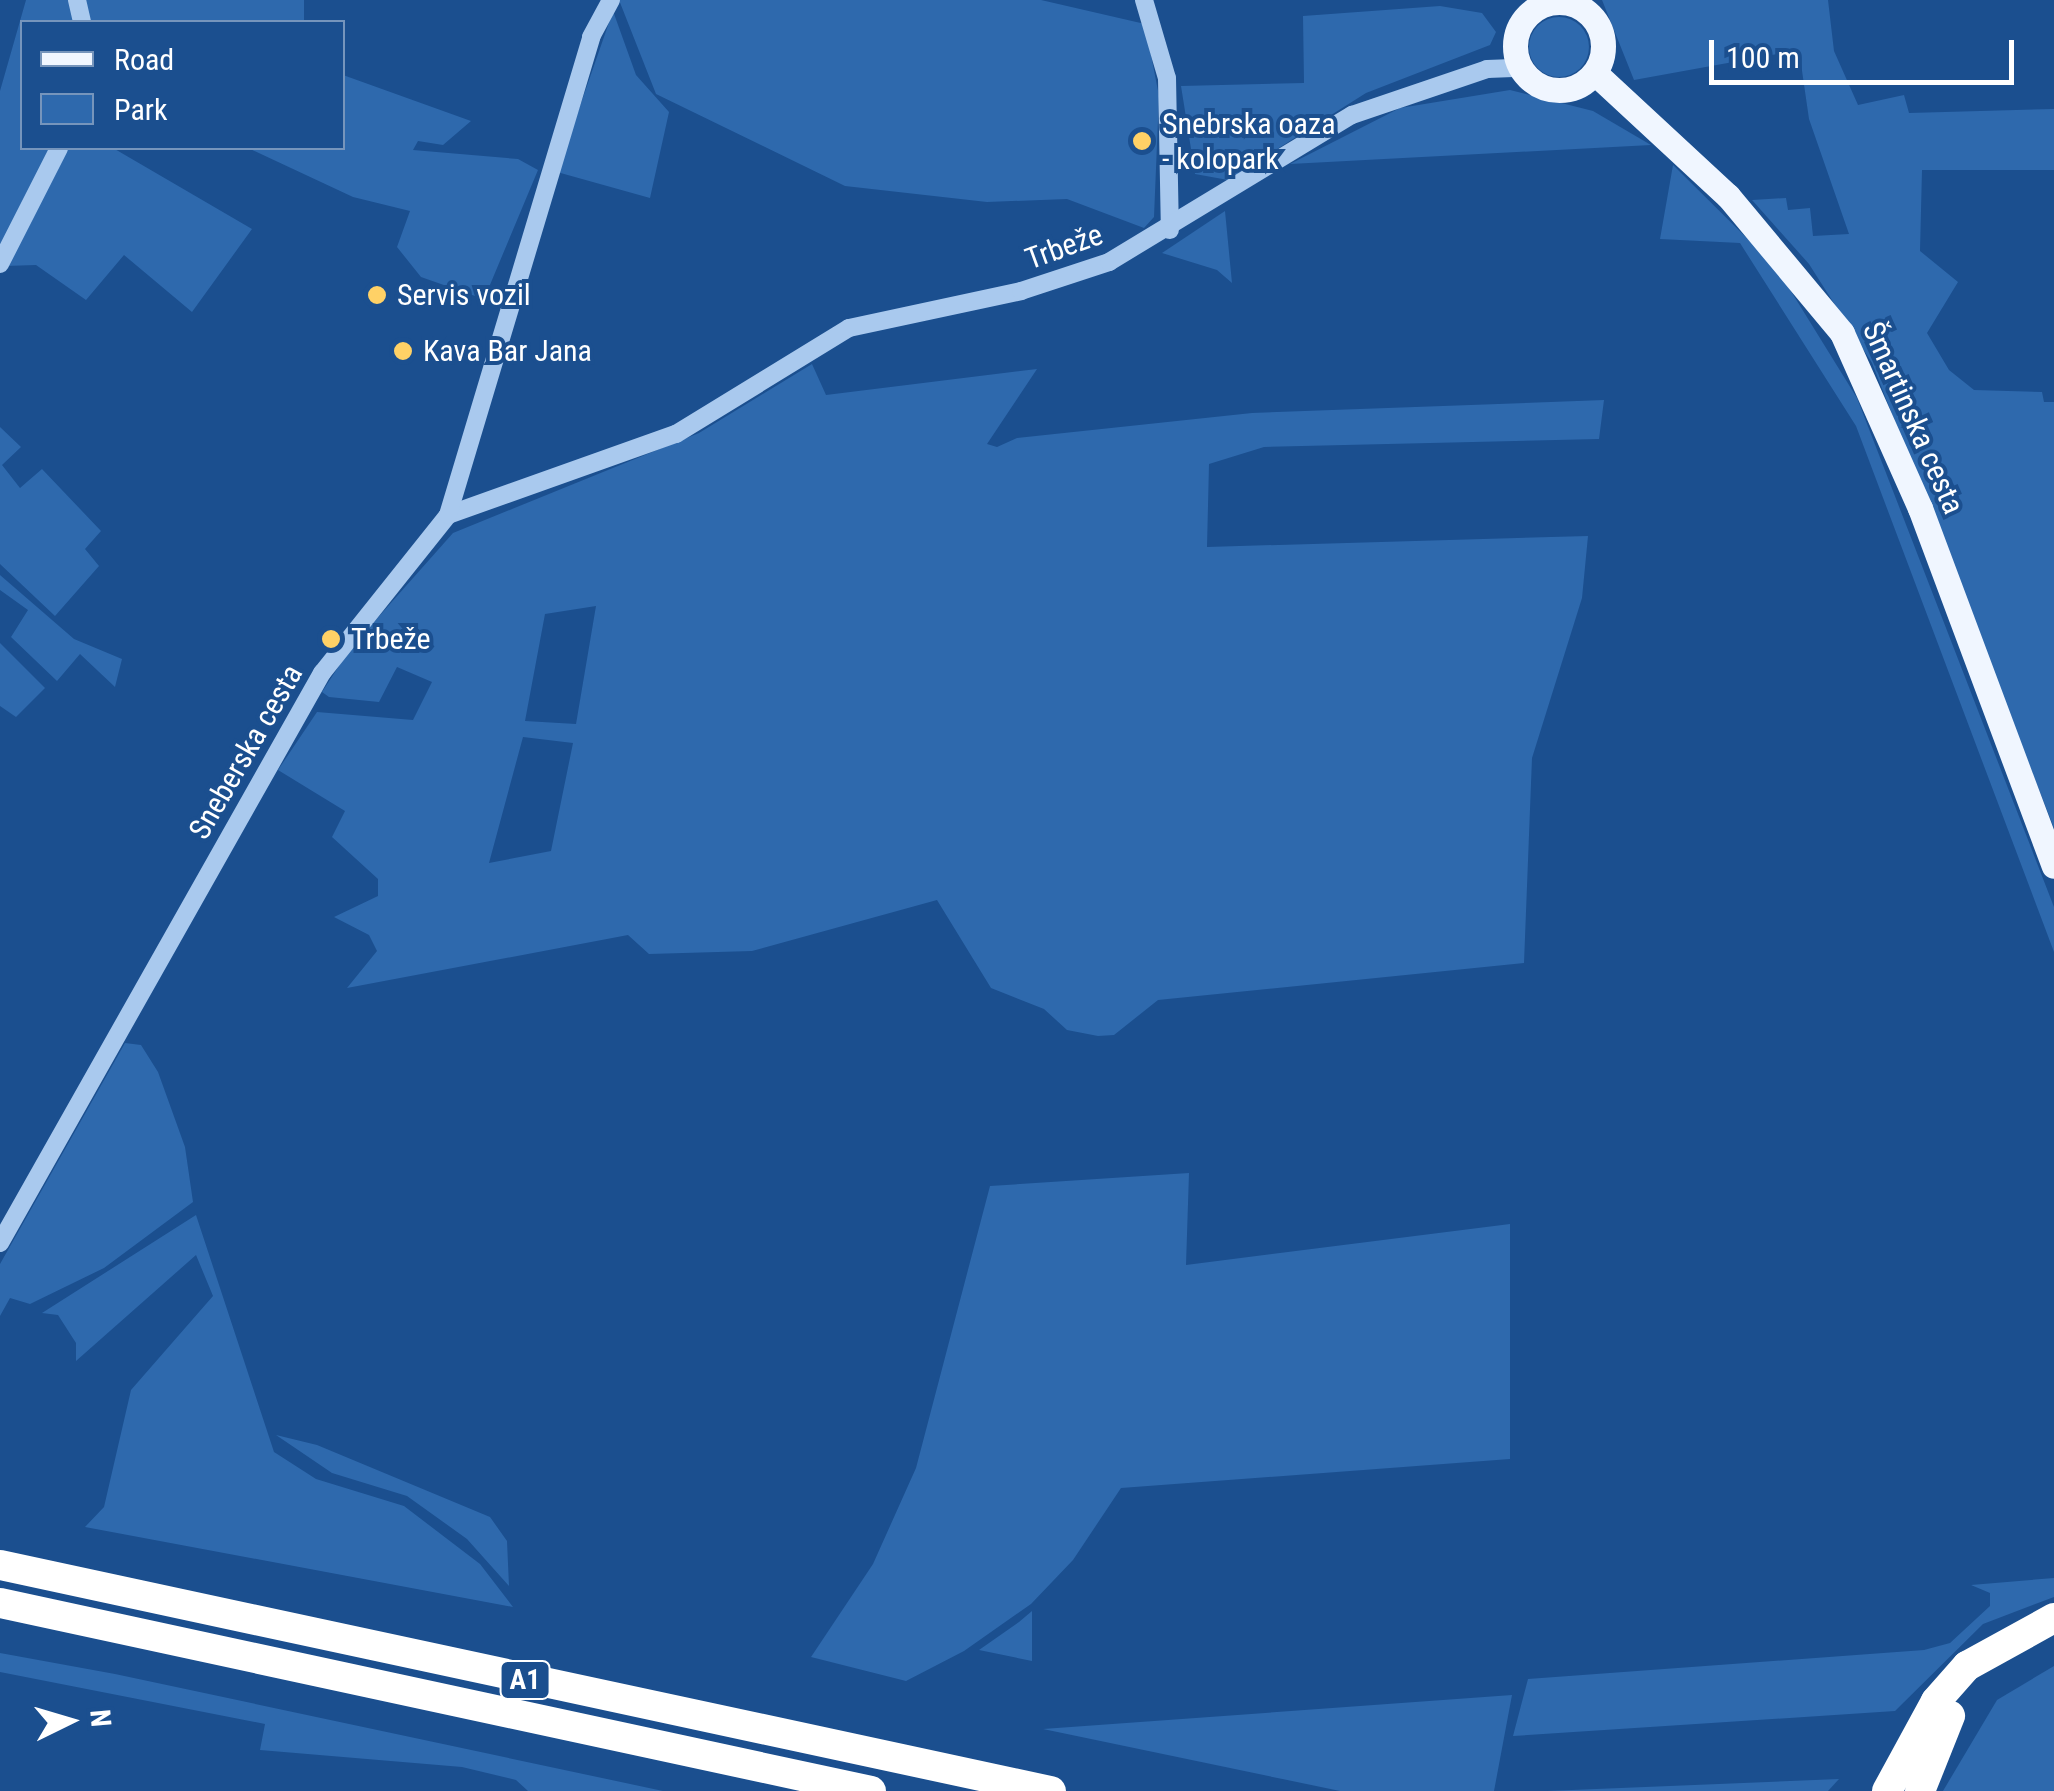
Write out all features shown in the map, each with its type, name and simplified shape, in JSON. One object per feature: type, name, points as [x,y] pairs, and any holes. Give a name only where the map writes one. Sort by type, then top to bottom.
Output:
[{"type":"highway","name":"A1","points":[[0,1565],[1051,1791]]},
{"type":"highway","name":"A1","points":[[0,1603],[871,1791]]},
{"type":"highway","points":[[1886,1791],[1959,1674],[2011,1636],[2054,1618]]},
{"type":"highway","points":[[1920,1791],[1938,1735],[1965,1697],[2002,1664],[2054,1640]]},
{"type":"main road","points":[[1556,2],[1594,18],[1604,46],[1595,73],[1556,91],[1520,68],[1515,39],[1521,7],[1556,2]]},
{"type":"main road","name":"Šmartinska cesta","points":[[1595,73],[1728,196],[1842,334],[1920,508],[2054,866]]},
{"type":"street","name":"Sneberska cesta","points":[[0,1243],[322,673],[448,514],[585,55],[611,0]]},
{"type":"street","points":[[1144,0],[1167,78],[1170,230]]},
{"type":"street","name":"Trbeže","points":[[448,514],[676,434],[849,328],[1049,283],[1170,230],[1352,115],[1487,69],[1520,68]]},
{"type":"street","points":[[0,264],[58,150]]},
{"type":"green space","points":[[26,0],[74,0],[78,20],[20,20]]},
{"type":"green space","points":[[81,0],[304,0],[304,20],[81,20]]},
{"type":"green space","points":[[619,0],[1041,0],[1145,24],[1159,96],[1154,217],[1144,228],[1067,199],[987,202],[845,186],[656,94]]},
{"type":"green space","points":[[1602,0],[1828,0],[1834,51],[1858,105],[1904,95],[1909,113],[2054,109],[2054,170],[1922,170],[1920,251],[1958,282],[1927,333],[1949,370],[1974,390],[2042,392],[2044,402],[2054,402],[2054,828],[1872,363],[1809,264],[1752,200],[1786,198],[1788,210],[1810,208],[1813,236],[1849,234],[1809,119],[1799,50],[1634,80]]},
{"type":"green space","points":[[1440,6],[1482,13],[1496,32],[1490,45],[1366,93],[1228,180],[1195,174],[1181,86],[1304,83],[1303,16]]},
{"type":"green space","points":[[613,11],[636,75],[669,112],[650,198],[557,172]]},
{"type":"green space","points":[[1559,17],[1580,26],[1589,47],[1580,68],[1559,77],[1538,68],[1529,47],[1538,26]]},
{"type":"green space","points":[[20,21],[20,150],[55,150],[0,254],[0,91]]},
{"type":"green space","points":[[345,76],[471,121],[443,145],[418,141],[413,150],[518,159],[538,170],[487,292],[475,296],[421,277],[397,247],[410,211],[353,197],[252,150],[345,150]]},
{"type":"green space","points":[[1510,90],[1593,111],[1651,145],[1290,164],[1400,108]]},
{"type":"green space","points":[[64,150],[116,150],[252,229],[192,312],[124,255],[86,300],[36,265],[5,266]]},
{"type":"green space","points":[[1673,165],[1776,267],[1857,398],[2054,907],[2054,952],[1856,426],[1740,243],[1660,239]]},
{"type":"green space","points":[[1225,211],[1232,283],[1217,270],[1162,253]]},
{"type":"green space","points":[[812,364],[826,395],[1037,369],[987,444],[997,447],[1017,438],[1252,413],[1604,400],[1599,439],[1264,447],[1209,464],[1207,547],[1588,536],[1582,598],[1532,758],[1524,963],[1158,1000],[1114,1035],[1098,1036],[1067,1030],[1044,1009],[991,988],[937,900],[752,951],[649,954],[628,935],[347,988],[377,951],[369,935],[334,917],[378,896],[378,879],[332,837],[345,811],[278,770],[317,712],[413,720],[432,682],[397,667],[379,702],[329,697],[322,692],[350,649],[453,533],[699,433]],"holes":[[[596,606],[576,724],[525,721],[545,614]],[[523,737],[573,743],[551,851],[489,863]]]},
{"type":"green space","points":[[0,427],[21,447],[2,465],[20,488],[42,469],[101,531],[85,549],[99,566],[55,616],[0,564]]},
{"type":"green space","points":[[0,575],[74,639],[122,659],[115,687],[80,654],[57,681],[11,637],[28,610],[0,590]]},
{"type":"green space","points":[[0,643],[45,688],[16,717],[0,706]]},
{"type":"green space","points":[[125,1043],[141,1045],[158,1072],[185,1147],[193,1202],[104,1268],[30,1304],[10,1298],[0,1316],[0,1264]]},
{"type":"green space","points":[[1189,1173],[1186,1265],[1510,1224],[1510,1459],[1121,1488],[1073,1560],[1031,1604],[964,1651],[906,1681],[811,1657],[873,1564],[916,1468],[990,1186]]},
{"type":"green space","points":[[196,1215],[274,1452],[316,1479],[404,1506],[480,1564],[513,1607],[85,1527],[104,1507],[131,1390],[213,1296],[196,1255],[76,1361],[76,1343],[58,1315],[42,1313]]},
{"type":"green space","points":[[276,1435],[317,1445],[490,1517],[507,1541],[509,1586],[467,1539],[407,1496],[332,1473]]},
{"type":"green space","points":[[2054,1578],[2054,1597],[1983,1624],[1895,1711],[1513,1736],[1528,1679],[1924,1650],[1950,1643],[1990,1606],[1990,1593],[1971,1585]]},
{"type":"green space","points":[[1032,1611],[1032,1661],[979,1650],[1019,1622]]},
{"type":"green space","points":[[0,1653],[663,1791],[528,1791],[516,1780],[462,1767],[260,1750],[265,1724],[0,1672]]},
{"type":"green space","points":[[2054,1666],[2054,1791],[1943,1791],[1997,1700]]},
{"type":"green space","points":[[1512,1695],[1494,1791],[1340,1791],[1043,1729]]},
{"type":"green space","points":[[1839,1779],[1828,1791],[1547,1791]]},
{"type":"place","name":"Snebrska oaza - kolopark","points":[[1142,141]]},
{"type":"place","name":"Servis vozil","points":[[377,295]]},
{"type":"place","name":"Kava Bar Jana","points":[[403,351]]},
{"type":"place","name":"Trbeže","points":[[331,639]]}]
